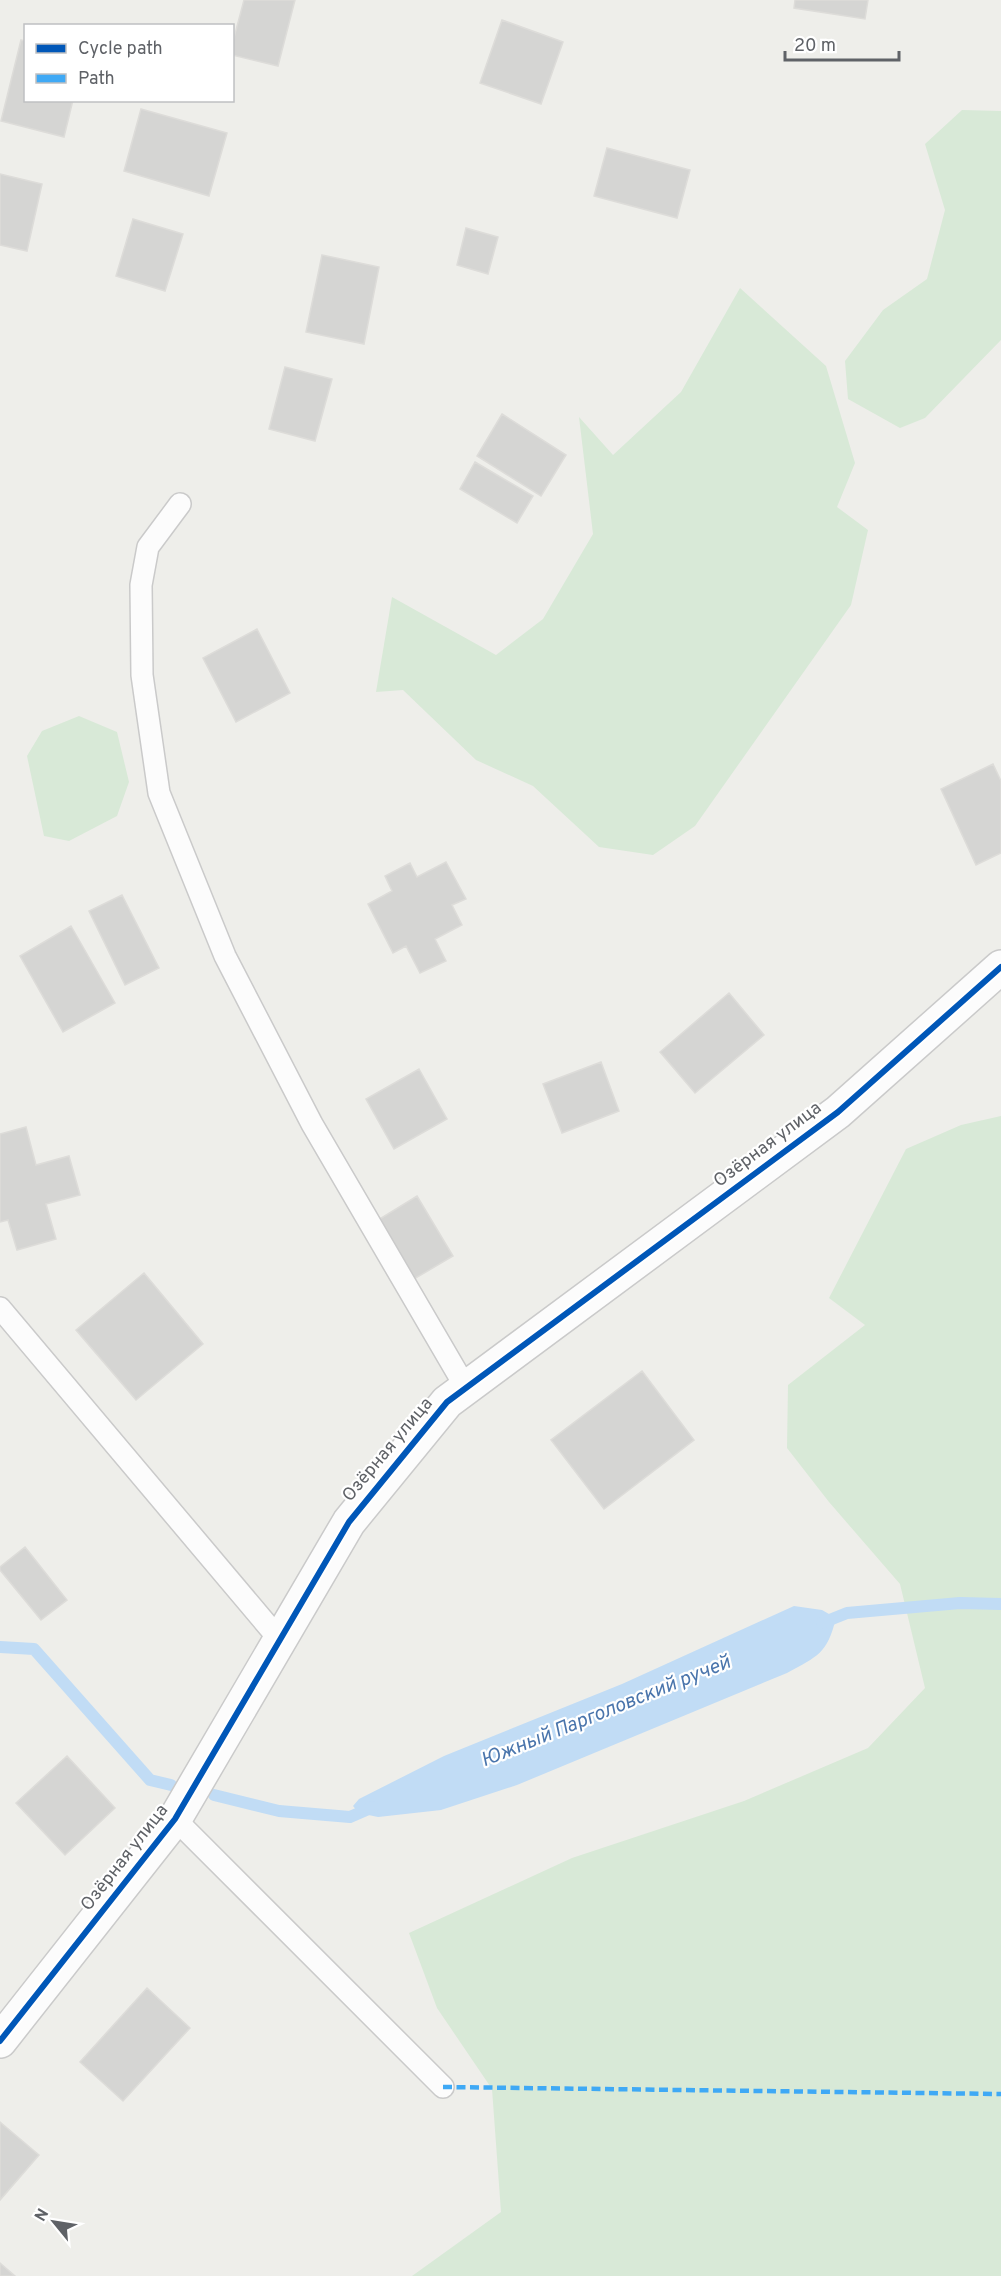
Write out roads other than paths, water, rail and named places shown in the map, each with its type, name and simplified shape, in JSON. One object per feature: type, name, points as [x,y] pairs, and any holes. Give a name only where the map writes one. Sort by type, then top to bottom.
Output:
[{"type":"street","name":"Озёрная улица","points":[[0,2042],[175,1819],[349,1522],[447,1402],[838,1112],[1001,967]]},
{"type":"lane","points":[[180,504],[148,547],[141,585],[142,675],[159,792],[231,966],[312,1124],[466,1389]]},
{"type":"lane","points":[[0,1308],[279,1639]]},
{"type":"lane","points":[[175,1819],[443,2087]]},
{"type":"water","points":[[794,1606],[822,1610],[836,1618],[829,1639],[820,1653],[787,1673],[517,1785],[441,1810],[378,1817],[359,1813],[353,1806],[359,1799],[444,1756],[622,1684]]},
{"type":"waterway","name":"Южный Парголовский ручей","points":[[822,1623],[847,1613],[960,1603],[1001,1604]]},
{"type":"waterway","name":"Южный Парголовский ручей","points":[[0,1647],[34,1649],[150,1780],[171,1785]]},
{"type":"waterway","name":"Южный Парголовский ручей","points":[[214,1795],[279,1811],[350,1817],[373,1807]]}]
